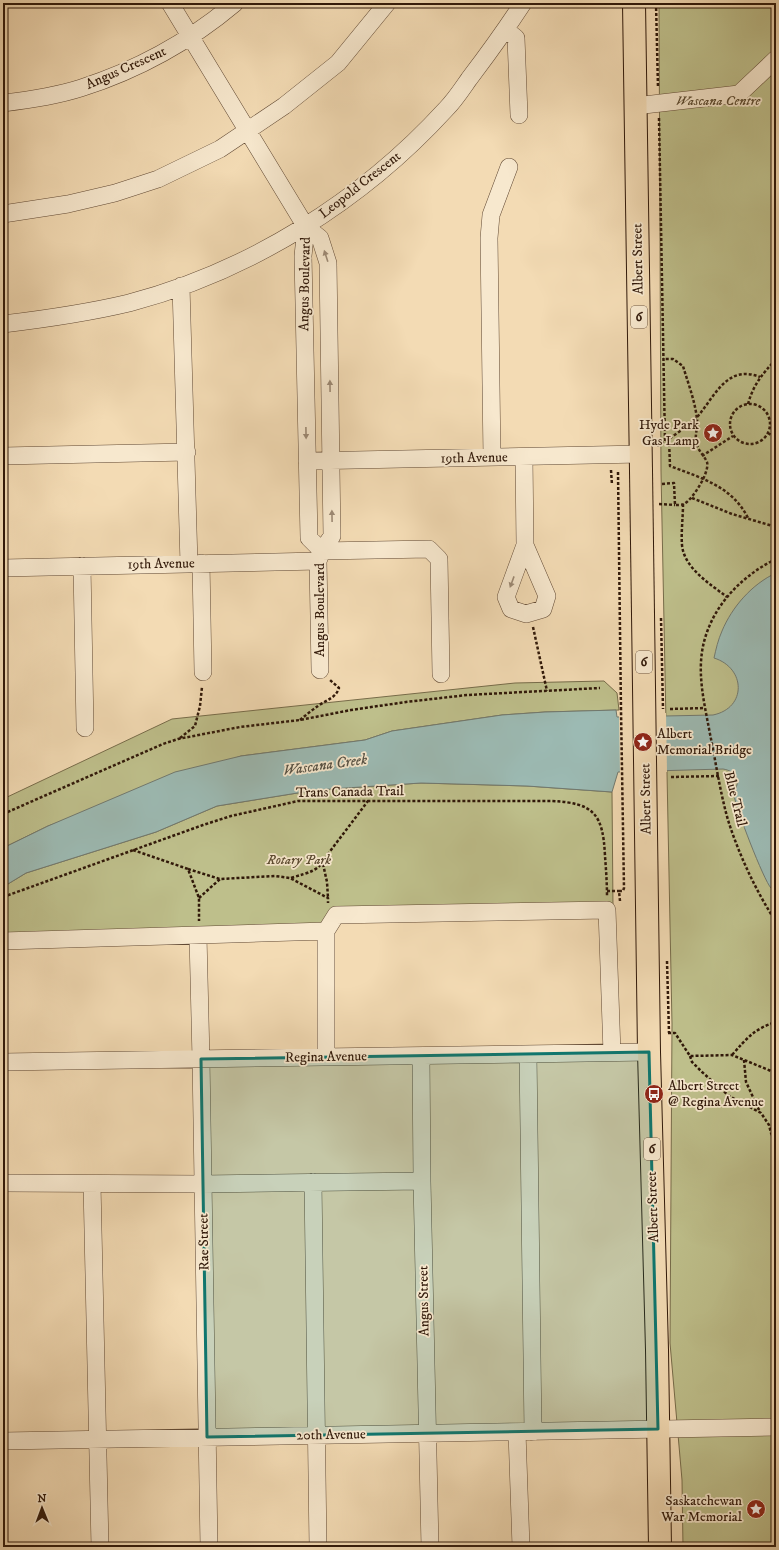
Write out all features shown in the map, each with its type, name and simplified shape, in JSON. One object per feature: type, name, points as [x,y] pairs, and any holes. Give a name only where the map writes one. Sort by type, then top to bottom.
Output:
[{"type":"main road","name":"Albert Street","points":[[634,3],[641,463],[658,1024],[649,1052],[660,1547]]},
{"type":"street","points":[[170,3],[306,227]]},
{"type":"street","name":"Angus Crescent","points":[[3,103],[37,99],[80,89],[119,74],[190,38],[235,3]]},
{"type":"street","points":[[3,214],[68,204],[115,193],[158,179],[220,149],[248,132],[284,106],[338,63],[387,3]]},
{"type":"street","name":"Leopold Crescent","points":[[3,324],[71,315],[129,302],[181,286],[232,265],[306,227],[360,188],[411,145],[447,108],[506,30],[523,3]]},
{"type":"street","points":[[506,30],[516,38],[519,115]]},
{"type":"street","points":[[635,106],[739,94],[776,59]]},
{"type":"street","points":[[492,457],[489,238],[491,215],[509,166]]},
{"type":"street","name":"Angus Boulevard","points":[[306,227],[320,238],[328,262],[332,536],[320,556],[320,670]]},
{"type":"street","name":"Angus Boulevard","points":[[306,227],[303,256],[309,538],[320,556]]},
{"type":"street","points":[[181,286],[187,452],[203,672]]},
{"type":"street","points":[[3,456],[187,452]]},
{"type":"street","points":[[524,457],[525,545],[506,597],[511,609],[526,614],[543,609],[547,596],[525,545]]},
{"type":"street","name":"19th Avenue","points":[[307,461],[524,457],[641,463]]},
{"type":"street","name":"19th Avenue","points":[[3,568],[195,564],[429,549],[439,559],[441,674]]},
{"type":"street","points":[[82,566],[84,728]]},
{"type":"street","points":[[326,1057],[326,932],[336,915],[607,910],[612,1052]]},
{"type":"street","points":[[3,941],[326,932]]},
{"type":"street","name":"Rae Street","points":[[198,936],[204,1184],[209,1547]]},
{"type":"street","name":"Regina Avenue","points":[[3,1062],[649,1052]]},
{"type":"street","points":[[521,1547],[525,1432],[528,1054]]},
{"type":"street","name":"Angus Street","points":[[421,1056],[426,1434],[430,1547]]},
{"type":"street","points":[[3,1183],[204,1184],[422,1181]]},
{"type":"street","points":[[313,1182],[318,1547]]},
{"type":"street","points":[[92,1184],[100,1547]]},
{"type":"street","name":"20th Avenue","points":[[3,1441],[776,1427]]},
{"type":"path","points":[[656,3],[658,92]]},
{"type":"path","points":[[658,114],[665,442],[697,417],[725,382],[735,376],[746,373],[760,377]]},
{"type":"path","points":[[662,504],[684,504],[692,498],[704,479],[708,468],[707,462],[702,456],[696,441],[698,430],[697,417],[683,366],[673,359],[663,359]]},
{"type":"path","points":[[748,404],[752,389],[760,377],[776,359]]},
{"type":"path","points":[[748,404],[760,406],[768,415],[770,427],[764,439],[759,443],[752,445],[738,441],[730,430],[731,416],[735,410],[748,404]]},
{"type":"path","points":[[768,433],[776,438]]},
{"type":"path","points":[[702,456],[733,436]]},
{"type":"path","points":[[669,438],[670,466],[704,479],[724,490],[736,501],[748,518]]},
{"type":"path","points":[[611,471],[612,485]]},
{"type":"path","points":[[607,891],[621,891],[624,888],[620,712],[618,472]]},
{"type":"path","points":[[662,484],[674,483],[675,505]]},
{"type":"path","points":[[692,498],[776,527]]},
{"type":"path","points":[[684,504],[682,546],[684,555],[697,572],[727,597]]},
{"type":"path","name":"Blue Trail","points":[[776,559],[758,569],[744,580],[727,597],[712,621],[706,635],[702,652],[700,672],[724,806],[736,840],[761,896],[776,922]]},
{"type":"path","points":[[529,613],[547,691]]},
{"type":"path","points":[[300,720],[338,692],[339,688],[320,670]]},
{"type":"path","points":[[178,739],[195,726],[200,706],[203,672]]},
{"type":"path","points":[[3,814],[162,744],[178,739],[240,727],[300,720],[351,710],[436,698],[600,688]]},
{"type":"path","points":[[670,708],[706,710]]},
{"type":"path","points":[[671,777],[718,776]]},
{"type":"path","points":[[290,878],[318,869],[324,864],[328,854],[368,801]]},
{"type":"path","name":"Trans Canada Trail","points":[[3,896],[203,825],[291,802],[552,801],[570,802],[584,806],[598,818],[602,826],[604,838],[607,902]]},
{"type":"path","points":[[132,850],[220,879],[275,876],[290,878],[328,898]]},
{"type":"path","points":[[324,864],[327,882],[329,915],[336,915]]},
{"type":"path","points":[[188,868],[199,898],[200,931],[198,936]]},
{"type":"path","points":[[199,898],[220,879]]},
{"type":"path","points":[[732,1055],[749,1035],[764,1026],[776,1022]]},
{"type":"path","points":[[658,1024],[669,1033]]},
{"type":"path","points":[[675,1033],[690,1056],[692,1062],[702,1072],[729,1096],[761,1113]]},
{"type":"path","points":[[690,1056],[732,1055],[776,1073]]},
{"type":"path","points":[[744,1060],[746,1082],[761,1113],[769,1125],[770,1133],[776,1144]]},
{"type":"highlighted area","points":[[649,1052],[658,1429],[207,1437],[201,1059]]},
{"type":"green space","name":"Wascana Centre","points":[[659,3],[776,3],[776,1547],[683,1547],[682,1480],[670,1343],[672,1024],[661,471]]},
{"type":"green space","points":[[604,681],[617,693],[619,710],[502,715],[392,731],[365,740],[241,756],[48,826],[3,848],[3,799],[172,719],[515,683]]},
{"type":"green space","name":"Rotary Park","points":[[421,783],[527,786],[612,792],[613,909],[342,911],[321,927],[3,938],[3,887],[26,873],[156,832],[217,806],[316,790]]},
{"type":"water","name":"Wascana Creek","points":[[776,573],[776,891],[771,888],[762,872],[739,813],[734,795],[737,784],[736,777],[731,772],[723,769],[618,772],[612,792],[527,786],[421,783],[316,790],[217,806],[156,832],[26,873],[3,887],[3,848],[48,826],[175,772],[241,756],[365,740],[392,731],[502,715],[616,710],[617,717],[713,715],[724,711],[732,705],[737,697],[738,688],[737,679],[732,670],[725,663],[714,658],[717,644],[726,622],[737,605],[759,583]]},
{"type":"pier","points":[[666,713],[667,772],[620,774],[619,715]]},
{"type":"place","name":"Hyde Park Gas Lamp","points":[[713,433]]},
{"type":"place","name":"Albert Memorial Bridge","points":[[643,742]]},
{"type":"place","name":"Albert Street @ Regina Avenue","points":[[654,1094]]},
{"type":"place","name":"Saskatchewan War Memorial","points":[[756,1509]]}]
